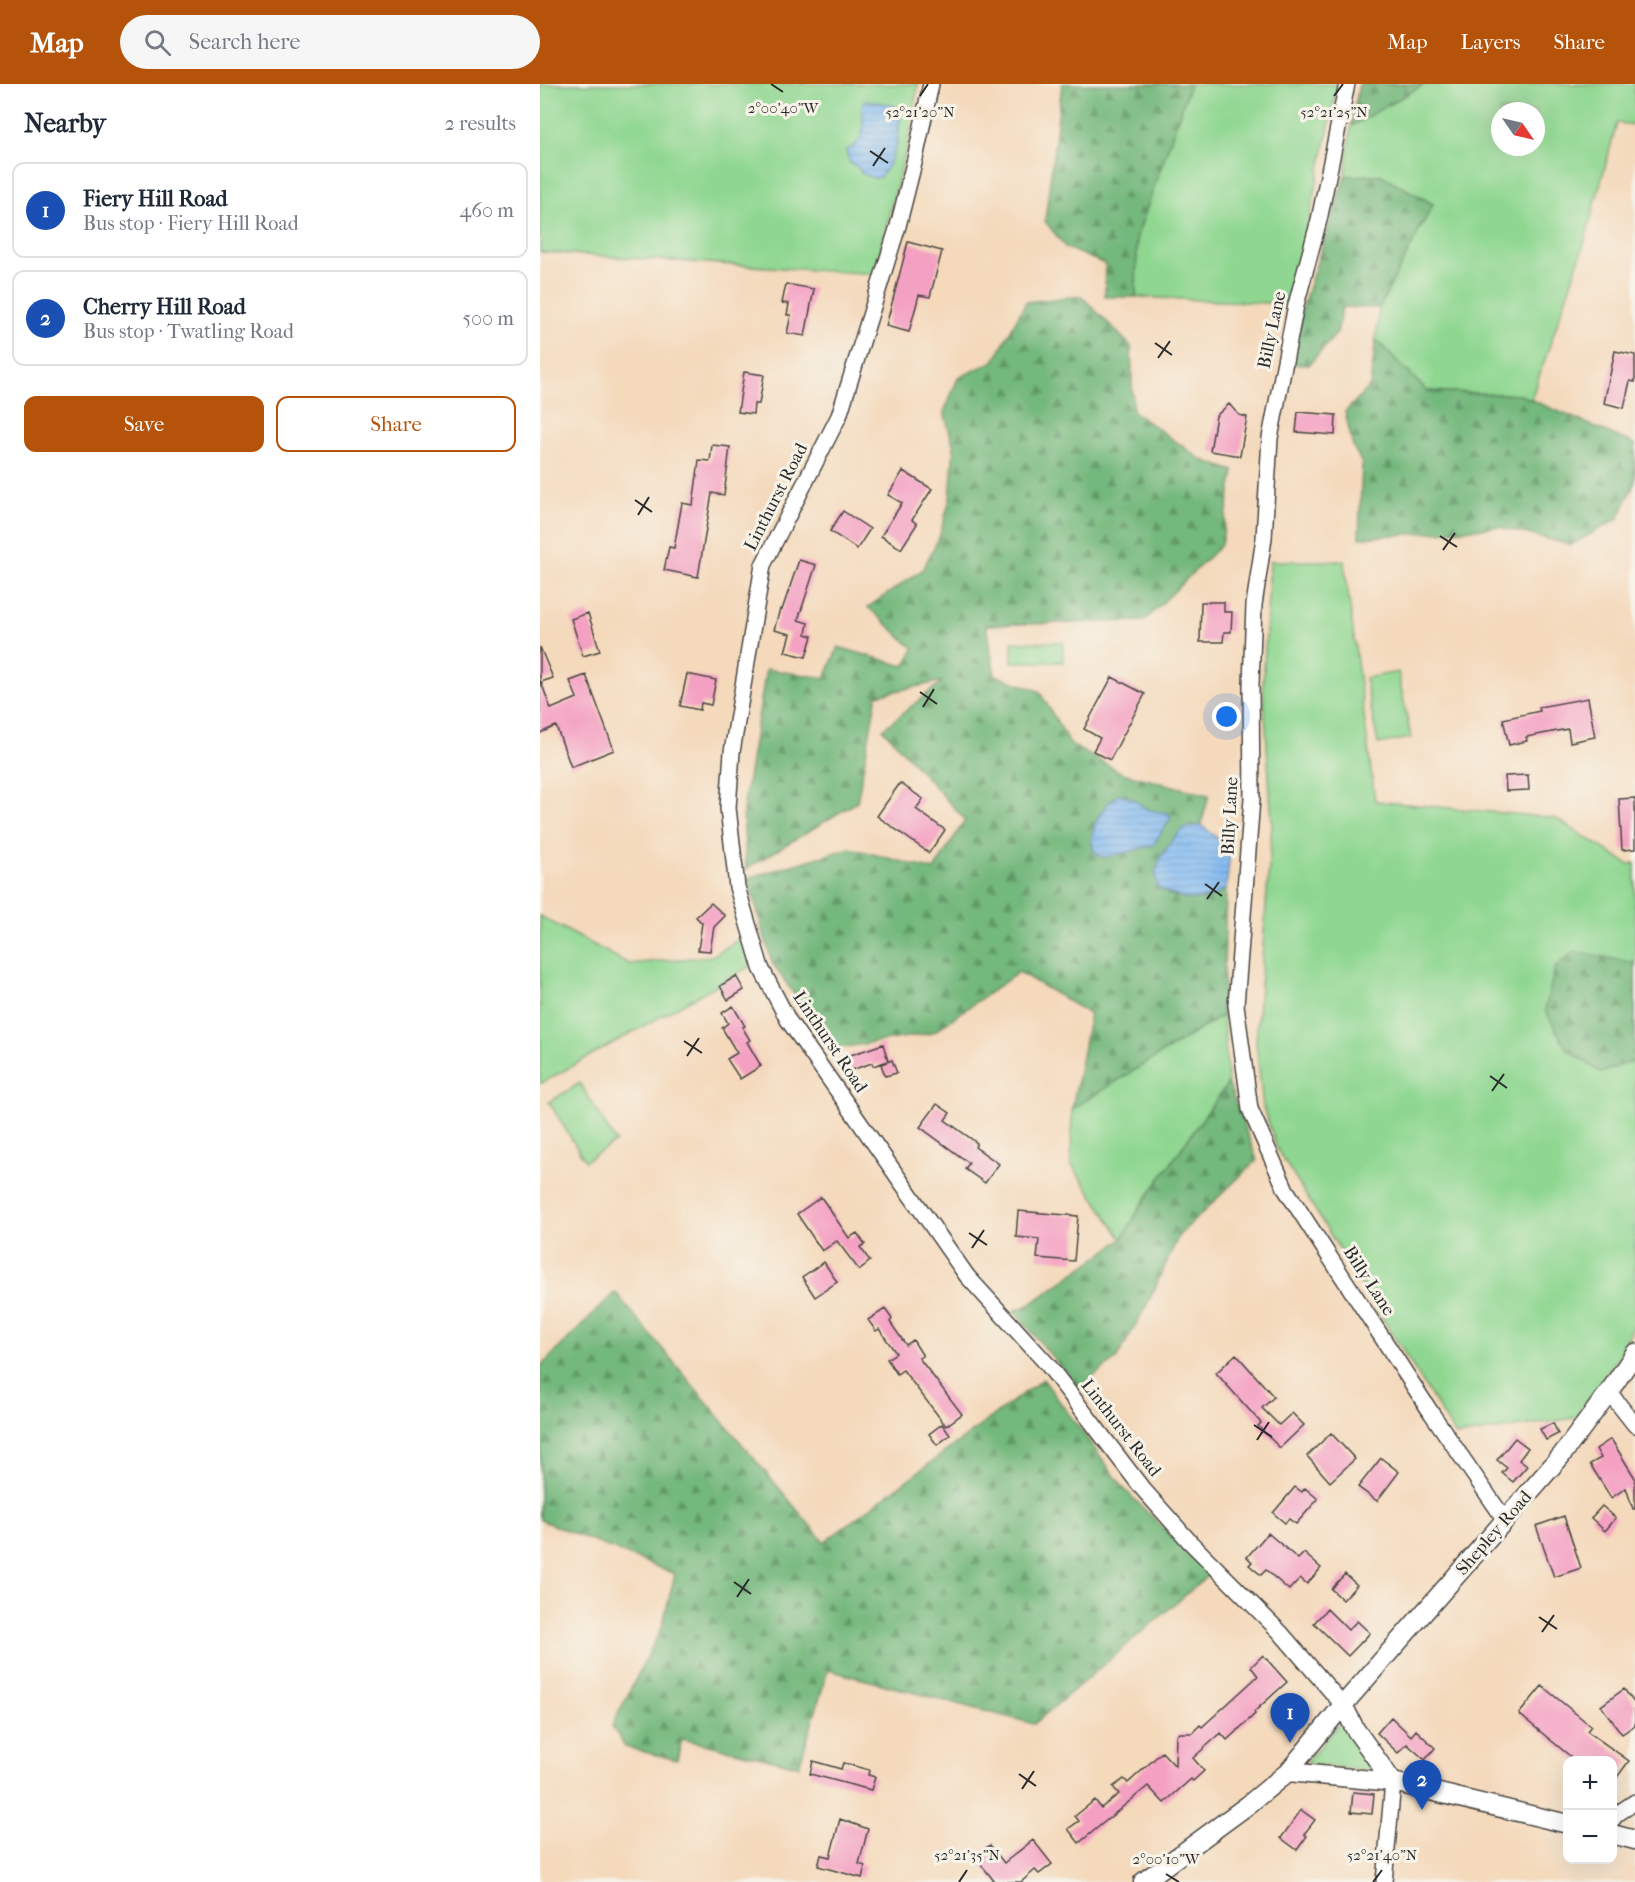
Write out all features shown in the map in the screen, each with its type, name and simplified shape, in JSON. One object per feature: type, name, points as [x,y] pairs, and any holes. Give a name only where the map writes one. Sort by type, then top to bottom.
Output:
[{"type":"street","name":"Linthurst Road","points":[[931,84],[898,226],[839,416],[763,565],[732,752],[728,808],[737,887],[758,959],[788,1020],[967,1276],[1048,1365],[1142,1488],[1190,1542],[1280,1632],[1343,1705]]},
{"type":"street","name":"Billy Lane","points":[[1347,84],[1319,220],[1296,305],[1270,438],[1264,538],[1254,605],[1251,684],[1252,800],[1236,1005],[1250,1109],[1286,1190],[1432,1414],[1505,1520]]},
{"type":"street","name":"Shepley Road","points":[[1143,1882],[1240,1811],[1288,1772],[1343,1705],[1562,1456],[1632,1365]]},
{"type":"street","points":[[1609,1392],[1635,1425]]},
{"type":"street","points":[[1343,1705],[1355,1729],[1393,1782],[1388,1862],[1384,1882]]},
{"type":"street","points":[[1288,1772],[1393,1782],[1563,1823]]},
{"type":"street","points":[[1617,1814],[1635,1802]]},
{"type":"street","points":[[1617,1835],[1635,1840]]},
{"type":"green space","points":[[540,84],[918,84],[910,134],[874,274],[540,252]]},
{"type":"green space","points":[[1062,84],[1190,84],[1137,236],[1136,297],[1105,297],[1105,264],[1066,248],[1045,221]]},
{"type":"green space","points":[[1190,84],[1338,84],[1291,304],[1136,297],[1137,236]]},
{"type":"green space","points":[[1359,84],[1425,84],[1351,126]]},
{"type":"green space","points":[[1425,84],[1635,84],[1635,125],[1617,123],[1582,251],[1531,400],[1520,395],[1427,391],[1376,340],[1379,308],[1433,204],[1381,175],[1345,176],[1351,126]]},
{"type":"green space","points":[[1381,175],[1433,204],[1379,308],[1342,307],[1337,333],[1309,365],[1293,364],[1303,305],[1345,176]]},
{"type":"green space","points":[[1081,296],[1131,346],[1133,411],[1202,460],[1234,471],[1221,545],[1144,621],[986,625],[995,675],[1039,691],[1071,745],[1122,773],[1209,795],[1201,825],[1184,828],[1167,894],[1197,898],[1211,896],[1226,889],[1223,1015],[1072,1109],[1090,1014],[1019,972],[932,1033],[833,1049],[772,963],[748,878],[850,848],[934,870],[965,820],[883,729],[943,681],[877,695],[857,802],[746,869],[743,809],[766,669],[825,678],[838,647],[904,666],[914,649],[868,607],[922,570],[939,538],[950,499],[954,447],[944,412],[958,378],[994,361],[1026,302]]},
{"type":"green space","points":[[1376,340],[1427,391],[1520,395],[1635,444],[1635,482],[1618,519],[1571,545],[1499,527],[1359,538],[1362,464],[1353,446],[1345,412],[1370,386]]},
{"type":"green space","points":[[1270,561],[1344,561],[1375,801],[1555,818],[1628,864],[1635,863],[1635,1323],[1618,1358],[1575,1418],[1456,1436],[1277,1149],[1263,1107],[1256,1042],[1272,824],[1263,684]]},
{"type":"green space","points":[[1012,642],[1063,642],[1063,662],[1012,662]]},
{"type":"green space","points":[[1398,672],[1411,738],[1378,744],[1365,678]]},
{"type":"green space","points":[[540,916],[629,964],[712,956],[743,937],[751,966],[540,1084]]},
{"type":"green space","points":[[1574,951],[1635,963],[1635,1060],[1601,1073],[1566,1048],[1545,1010],[1555,968]]},
{"type":"green space","points":[[1223,1015],[1228,1083],[1142,1204],[1122,1239],[1071,1164],[1072,1109]]},
{"type":"green space","points":[[580,1083],[616,1142],[585,1161],[549,1102]]},
{"type":"green space","points":[[1228,1083],[1257,1160],[1179,1235],[1150,1299],[1117,1358],[1078,1388],[1014,1311],[1029,1305],[1122,1239],[1142,1204]]},
{"type":"green space","points":[[615,1292],[824,1542],[1043,1379],[1126,1491],[1210,1574],[1034,1724],[828,1670],[799,1766],[682,1739],[677,1760],[625,1747],[612,1726],[662,1627],[675,1574],[540,1520],[540,1367]]},
{"type":"green space","points":[[1341,1722],[1345,1724],[1372,1767],[1368,1770],[1310,1765],[1307,1761]]},
{"type":"water","points":[[866,100],[900,109],[894,153],[880,177],[874,178],[861,173],[859,168],[850,163],[846,151],[854,146],[862,136],[862,103]]},
{"type":"water","points":[[1119,794],[1133,799],[1148,810],[1168,813],[1171,818],[1153,845],[1102,857],[1093,847],[1093,833],[1101,812]]},
{"type":"water","points":[[1201,825],[1230,853],[1226,889],[1210,897],[1188,899],[1157,887],[1155,873],[1160,858],[1173,839],[1184,828]]},
{"type":"building","points":[[908,242],[942,251],[930,297],[919,295],[909,332],[886,326]]},
{"type":"building","points":[[786,284],[814,289],[805,336],[787,333],[791,315],[787,315],[789,304],[782,303]]},
{"type":"building","points":[[1615,351],[1635,355],[1635,382],[1630,381],[1624,408],[1604,403]]},
{"type":"building","points":[[744,372],[764,375],[759,404],[754,404],[753,414],[738,412]]},
{"type":"building","points":[[1229,404],[1239,415],[1247,417],[1240,456],[1210,451],[1216,416]]},
{"type":"building","points":[[1298,412],[1336,415],[1335,435],[1296,432]]},
{"type":"building","points":[[712,445],[730,447],[724,495],[712,493],[698,577],[664,570],[669,547],[674,548],[682,503],[693,505],[699,460],[710,461]]},
{"type":"building","points":[[903,471],[932,489],[912,520],[917,524],[901,549],[881,536],[902,503],[888,495]]},
{"type":"building","points":[[843,511],[870,529],[857,549],[830,531]]},
{"type":"building","points":[[799,560],[816,565],[798,620],[808,623],[806,634],[812,636],[806,657],[785,652],[790,634],[774,630]]},
{"type":"building","points":[[1201,602],[1224,602],[1224,612],[1232,612],[1231,632],[1224,632],[1223,642],[1200,642]]},
{"type":"building","points":[[588,613],[600,651],[583,656],[571,619]]},
{"type":"building","points":[[540,647],[553,678],[541,682],[551,709],[577,698],[570,681],[586,675],[614,750],[571,767],[556,726],[540,733]]},
{"type":"building","points":[[687,674],[716,680],[711,705],[701,703],[700,710],[680,706]]},
{"type":"building","points":[[1112,677],[1145,694],[1110,760],[1093,751],[1100,738],[1084,729]]},
{"type":"building","points":[[1588,698],[1595,737],[1570,742],[1568,729],[1526,737],[1527,741],[1509,745],[1503,719],[1540,711],[1539,707]]},
{"type":"building","points":[[1528,775],[1529,790],[1506,791],[1505,776]]},
{"type":"building","points":[[900,783],[923,799],[916,809],[945,830],[929,853],[877,816]]},
{"type":"building","points":[[1635,798],[1635,849],[1622,850],[1619,799]]},
{"type":"building","points":[[711,903],[725,916],[714,927],[710,951],[698,950],[702,923],[696,917]]},
{"type":"building","points":[[736,976],[744,990],[728,1000],[720,986]]},
{"type":"building","points":[[733,1006],[745,1026],[742,1027],[750,1040],[747,1042],[761,1066],[740,1079],[727,1059],[737,1053],[722,1028],[728,1023],[722,1013]]},
{"type":"building","points":[[883,1044],[888,1061],[873,1066],[872,1063],[846,1072],[842,1058]]},
{"type":"building","points":[[892,1060],[897,1073],[885,1076],[881,1064]]},
{"type":"building","points":[[937,1104],[950,1113],[945,1120],[977,1143],[975,1147],[999,1164],[985,1183],[965,1169],[969,1163],[920,1127]]},
{"type":"building","points":[[821,1197],[849,1238],[857,1233],[865,1244],[860,1247],[870,1261],[859,1270],[837,1241],[822,1251],[797,1214]]},
{"type":"building","points":[[1018,1211],[1078,1216],[1074,1261],[1037,1258],[1039,1239],[1016,1237]]},
{"type":"building","points":[[824,1262],[837,1282],[815,1297],[802,1277]]},
{"type":"building","points":[[885,1309],[892,1319],[890,1322],[906,1345],[913,1340],[923,1356],[919,1358],[962,1414],[946,1426],[903,1370],[897,1374],[887,1359],[896,1353],[879,1329],[876,1331],[868,1320]]},
{"type":"building","points":[[1236,1354],[1274,1397],[1262,1408],[1279,1425],[1292,1413],[1304,1425],[1280,1448],[1258,1426],[1261,1423],[1216,1373]]},
{"type":"building","points":[[1553,1423],[1558,1434],[1546,1440],[1540,1429]]},
{"type":"building","points":[[942,1424],[950,1435],[937,1445],[929,1434]]},
{"type":"building","points":[[1331,1433],[1355,1459],[1330,1482],[1307,1456]]},
{"type":"building","points":[[1515,1438],[1528,1448],[1519,1460],[1527,1466],[1513,1482],[1502,1473],[1507,1468],[1497,1460]]},
{"type":"building","points":[[1611,1439],[1635,1478],[1635,1509],[1633,1509],[1626,1488],[1611,1498],[1590,1464],[1601,1458],[1596,1449]]},
{"type":"building","points":[[1381,1458],[1399,1472],[1377,1501],[1358,1487]]},
{"type":"building","points":[[1295,1487],[1302,1492],[1305,1488],[1318,1499],[1296,1524],[1289,1519],[1285,1523],[1273,1513]]},
{"type":"building","points":[[1602,1506],[1616,1518],[1605,1531],[1591,1518]]},
{"type":"building","points":[[1564,1516],[1581,1568],[1554,1577],[1536,1526]]},
{"type":"building","points":[[1268,1533],[1298,1559],[1304,1553],[1321,1568],[1307,1584],[1300,1578],[1289,1590],[1266,1570],[1261,1575],[1249,1565],[1252,1562],[1247,1557]]},
{"type":"building","points":[[1345,1574],[1357,1585],[1343,1600],[1331,1589]]},
{"type":"building","points":[[1327,1609],[1348,1630],[1357,1621],[1370,1633],[1348,1656],[1314,1623]]},
{"type":"building","points":[[1263,1655],[1287,1682],[1227,1740],[1221,1733],[1193,1758],[1204,1771],[1193,1781],[1191,1779],[1164,1803],[1148,1786],[1079,1843],[1068,1829],[1079,1821],[1075,1816],[1095,1800],[1101,1808],[1119,1794],[1113,1787],[1124,1779],[1128,1783],[1162,1752],[1175,1766],[1176,1736],[1179,1733],[1192,1733],[1200,1725],[1202,1727],[1258,1676],[1251,1667]]},
{"type":"building","points":[[1542,1686],[1591,1726],[1587,1731],[1629,1761],[1617,1777],[1617,1756],[1570,1756],[1519,1714]]},
{"type":"building","points":[[1624,1689],[1635,1704],[1635,1725],[1622,1734],[1601,1706]]},
{"type":"building","points":[[1391,1717],[1411,1736],[1416,1730],[1435,1748],[1425,1760],[1407,1744],[1398,1753],[1377,1733]]},
{"type":"building","points":[[813,1761],[841,1769],[843,1763],[869,1770],[868,1775],[875,1777],[871,1790],[810,1774]]},
{"type":"building","points":[[1353,1792],[1374,1794],[1372,1814],[1351,1812]]},
{"type":"building","points":[[1301,1810],[1315,1820],[1304,1834],[1307,1836],[1297,1850],[1281,1838]]},
{"type":"building","points":[[840,1819],[868,1829],[859,1864],[865,1866],[862,1878],[818,1866],[821,1855],[830,1857]]},
{"type":"building","points":[[1033,1840],[1052,1864],[1039,1874],[1035,1870],[1021,1882],[995,1882],[975,1857],[990,1845],[1004,1863]]},
{"type":"place","name":"Fiery Hill Road","points":[[1290,1743]]},
{"type":"place","name":"Cherry Hill Road","points":[[1422,1810]]}]
